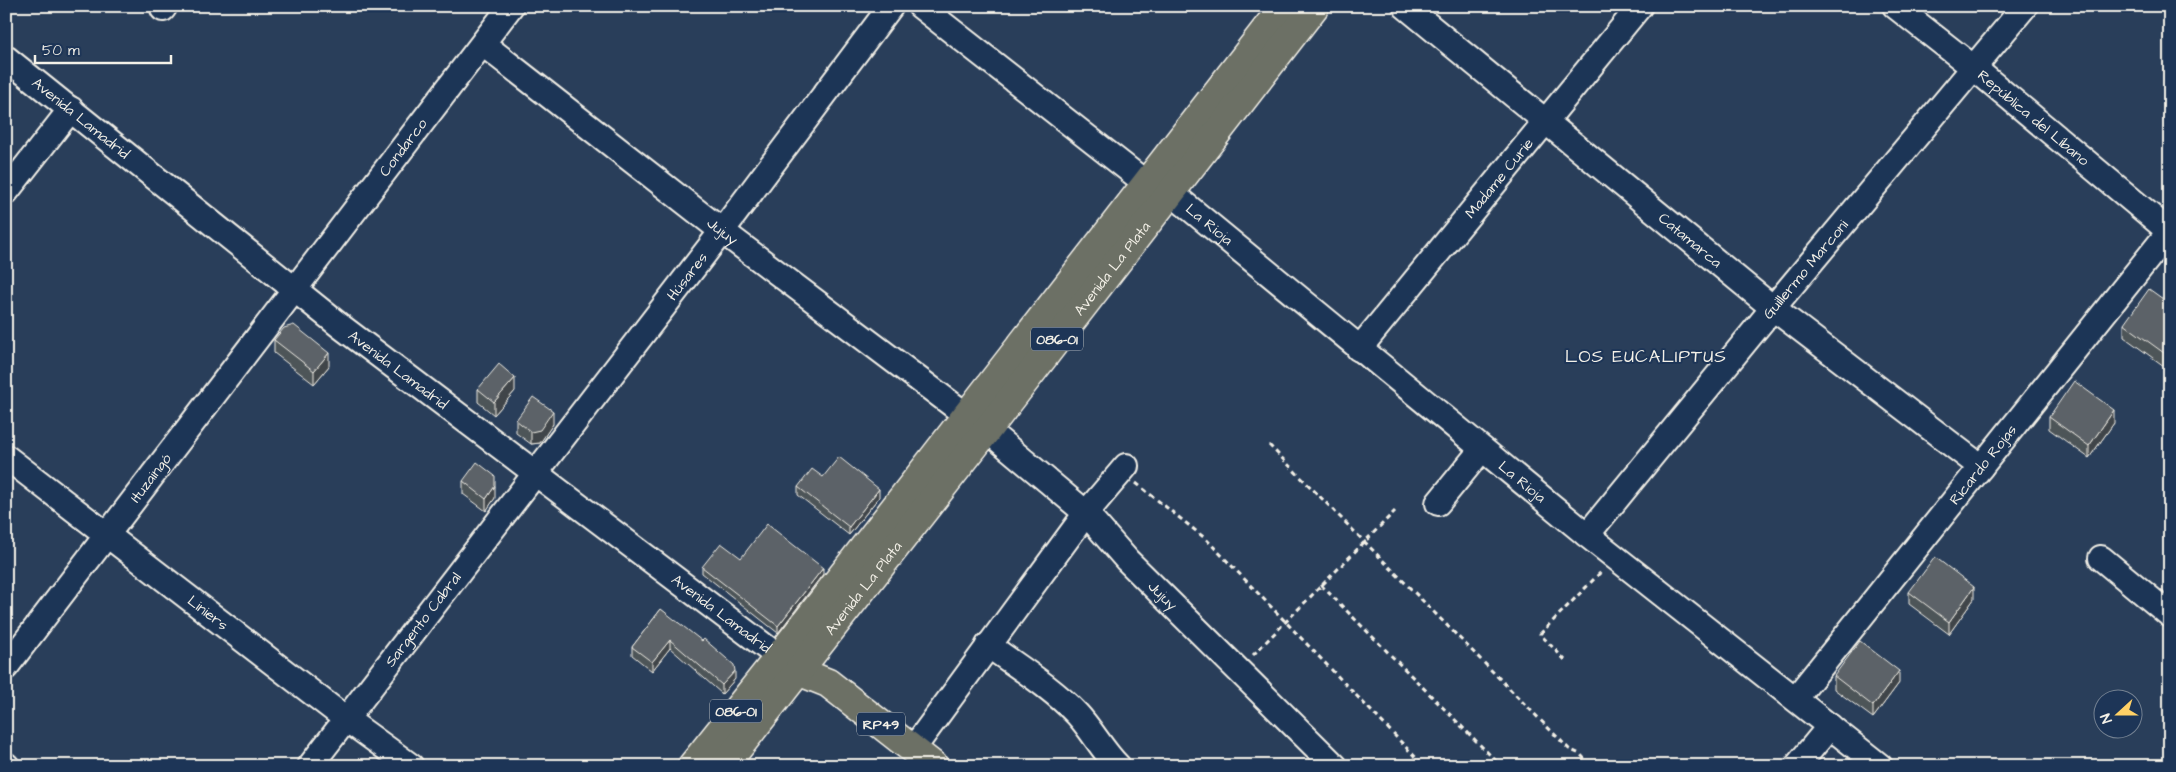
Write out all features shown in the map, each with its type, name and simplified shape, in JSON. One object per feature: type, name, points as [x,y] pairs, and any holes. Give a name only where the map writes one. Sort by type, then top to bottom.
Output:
[{"type":"main road","name":"Avenida La Plata","points":[[789,664],[1158,188],[1284,6]]},
{"type":"main road","name":"Avenida La Plata","points":[[1158,188],[1315,6]]},
{"type":"main road","name":"Avenida Lamadrid","points":[[789,664],[828,683],[908,758],[934,766]]},
{"type":"main road","name":"086-01","points":[[692,766],[789,664]]},
{"type":"main road","name":"086-01","points":[[724,766],[789,664]]},
{"type":"street","name":"Condarco","points":[[294,290],[512,6]]},
{"type":"street","name":"Húsares","points":[[535,473],[722,231],[891,6]]},
{"type":"street","name":"La Rioja","points":[[920,6],[1158,188],[1587,535],[1880,766]]},
{"type":"street","name":"Catamarca","points":[[1405,6],[1773,308],[1980,467]]},
{"type":"street","name":"Madame Curie","points":[[1359,349],[1640,6]]},
{"type":"street","name":"República del Líbano","points":[[1895,6],[1974,68],[2169,232]]},
{"type":"street","name":"Guillermo Marconi","points":[[1587,535],[1773,308],[2025,6]]},
{"type":"street","name":"Jujuy","points":[[483,44],[722,231],[977,422],[1086,513],[1127,560],[1335,766]]},
{"type":"street","name":"Avenida Lamadrid","points":[[6,58],[294,290],[789,664]]},
{"type":"street","points":[[6,192],[71,109]]},
{"type":"street","name":"Ricardo Rojas","points":[[1796,698],[2169,232]]},
{"type":"street","name":"Ituzaingó","points":[[6,667],[294,290]]},
{"type":"street","points":[[1438,503],[1482,449]]},
{"type":"street","name":"Liniers","points":[[6,457],[346,719],[410,766]]},
{"type":"street","points":[[908,758],[988,645],[1086,513],[1124,469]]},
{"type":"street","name":"Sargento Cabral","points":[[310,766],[535,473]]},
{"type":"street","points":[[2101,558],[2170,615]]},
{"type":"street","points":[[988,645],[1062,699],[1079,715],[1110,763]]},
{"type":"street","points":[[1797,766],[1830,726]]},
{"type":"path","points":[[1269,446],[1569,749],[1580,754],[1591,766]]},
{"type":"path","points":[[1124,469],[1139,484],[1206,539],[1424,766]]},
{"type":"path","points":[[1238,670],[1395,511]]},
{"type":"path","points":[[1566,660],[1540,634],[1616,557]]},
{"type":"path","points":[[1321,585],[1501,766]]},
{"type":"building","points":[[2149,289],[2170,304],[2170,345],[2164,353],[2124,324]]},
{"type":"building","points":[[294,325],[329,353],[314,371],[274,340],[284,328]]},
{"type":"building","points":[[499,364],[515,378],[494,402],[478,389]]},
{"type":"building","points":[[2074,381],[2114,410],[2089,446],[2049,417]]},
{"type":"building","points":[[533,397],[553,411],[540,430],[531,432],[516,420]]},
{"type":"building","points":[[839,457],[879,489],[849,527],[798,487],[812,469],[823,477]]},
{"type":"building","points":[[477,462],[495,476],[495,486],[486,499],[463,481]]},
{"type":"building","points":[[767,524],[823,568],[778,626],[702,567],[721,543],[741,558]]},
{"type":"building","points":[[1935,557],[1974,587],[1949,622],[1909,592]]},
{"type":"building","points":[[661,609],[702,641],[704,639],[734,665],[735,671],[722,685],[670,640],[652,662],[632,647]]},
{"type":"building","points":[[1860,641],[1899,671],[1873,706],[1834,676]]},
{"type":"district","name":"LOS EUCALIPTUS","points":[[1646,356]]}]
